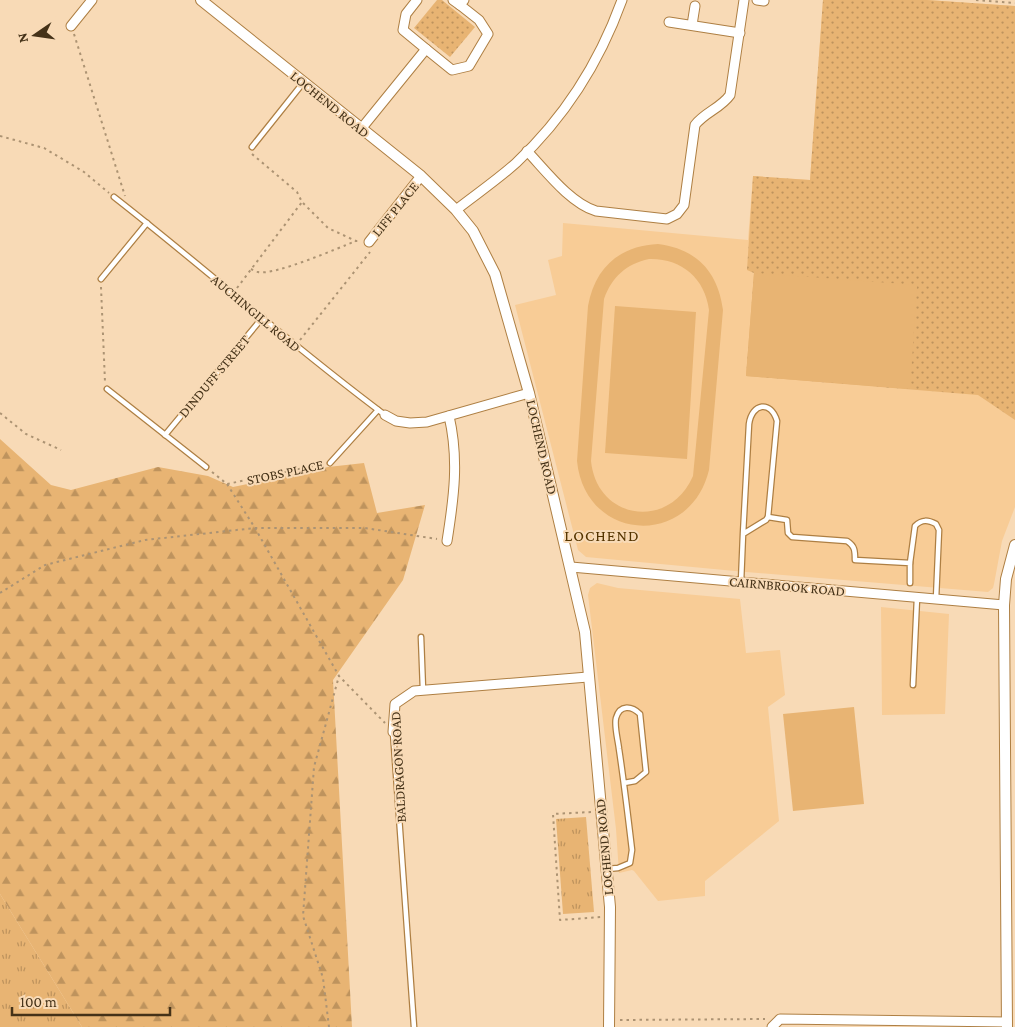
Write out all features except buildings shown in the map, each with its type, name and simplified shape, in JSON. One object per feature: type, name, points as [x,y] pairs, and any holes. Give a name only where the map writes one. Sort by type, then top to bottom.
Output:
[{"type":"street","points":[[71,26],[92,0]]},
{"type":"street","name":"LOCHEND ROAD","points":[[201,0],[421,176],[456,210],[480,243],[495,274],[530,393],[585,632],[610,916],[609,1023]]},
{"type":"street","points":[[417,0],[406,14],[403,30],[452,70],[469,66],[488,34],[479,20],[459,2]]},
{"type":"street","points":[[456,210],[516,163],[561,113],[599,56],[614,24],[622,0]]},
{"type":"street","points":[[527,151],[582,205],[596,211],[672,218],[682,210],[684,204],[693,131],[703,117],[730,95],[744,0]]},
{"type":"street","points":[[692,26],[695,6]]},
{"type":"street","points":[[669,22],[740,32]]},
{"type":"street","points":[[362,129],[426,49]]},
{"type":"street","name":"LIFF PLACE","points":[[368,242],[421,176]]},
{"type":"street","name":"AUCHINGILL ROAD","points":[[381,412],[396,421],[410,424],[428,422],[530,393]]},
{"type":"street","points":[[447,541],[454,498],[454,440],[449,416]]},
{"type":"street","points":[[772,1027],[780,1019],[886,1024],[1007,1024],[1010,842],[1004,605],[1006,579],[1015,546]]},
{"type":"street","name":"CAIRNBROOK ROAD","points":[[570,566],[1004,605]]},
{"type":"street","name":"BALDRAGON ROAD","points":[[393,732],[394,704],[414,691],[588,677]]},
{"type":"lane","points":[[252,147],[303,83]]},
{"type":"lane","name":"AUCHINGILL ROAD","points":[[114,196],[233,292],[296,346],[381,412]]},
{"type":"lane","points":[[100,279],[147,222]]},
{"type":"lane","name":"DINDUFF STREET","points":[[166,435],[263,317]]},
{"type":"lane","points":[[107,389],[206,467]]},
{"type":"lane","points":[[741,582],[743,534],[750,415],[761,406],[770,409],[777,421],[768,517],[743,534]]},
{"type":"lane","name":"STOBS PLACE","points":[[330,463],[381,412]]},
{"type":"lane","points":[[768,517],[787,520],[788,533],[792,537],[846,541],[852,544],[855,550],[855,560],[910,563]]},
{"type":"lane","points":[[910,583],[910,563],[915,526],[925,520],[936,524],[939,530],[936,599]]},
{"type":"lane","points":[[913,685],[917,598]]},
{"type":"lane","points":[[421,637],[424,690]]},
{"type":"lane","points":[[606,869],[618,868],[630,862],[632,850],[616,719],[619,711],[626,707],[634,708],[640,714],[646,772],[641,778],[624,782]]},
{"type":"lane","name":"BALDRAGON ROAD","points":[[393,732],[414,1027]]},
{"type":"path","points":[[976,0],[1015,3]]},
{"type":"path","points":[[71,26],[129,208]]},
{"type":"path","points":[[0,136],[44,148],[84,172],[114,196]]},
{"type":"path","points":[[252,147],[252,155],[297,192],[302,202],[328,228],[356,242]]},
{"type":"path","points":[[233,292],[302,202]]},
{"type":"path","points":[[251,269],[258,273],[267,272],[356,242],[365,240],[368,242],[372,250],[296,346]]},
{"type":"path","points":[[100,279],[104,379],[107,389]]},
{"type":"path","points":[[0,413],[26,434],[61,450]]},
{"type":"path","name":"STOBS PLACE","points":[[206,467],[227,484],[330,463]]},
{"type":"path","points":[[227,484],[255,528],[339,676],[393,732]]},
{"type":"path","points":[[0,593],[45,565],[145,540],[255,528],[365,528],[447,541]]},
{"type":"path","points":[[329,1027],[323,978],[303,916],[314,767],[339,676]]},
{"type":"path","points":[[601,811],[553,814],[560,920],[610,916]]},
{"type":"path","points":[[609,1023],[780,1019]]},
{"type":"shaded area","points":[[823,0],[927,0],[1015,6],[1015,507],[1002,541],[993,588],[988,592],[586,557],[578,550],[515,305],[556,295],[548,260],[562,256],[563,223],[748,240],[753,176],[810,180]]},
{"type":"shaded area","points":[[597,583],[618,588],[740,599],[746,653],[780,650],[785,695],[768,707],[779,821],[705,881],[705,896],[658,901],[634,871],[619,873],[616,829],[588,595],[590,588]]},
{"type":"shaded area","points":[[881,607],[949,614],[945,714],[882,715]]},
{"type":"green space","points":[[437,0],[442,0],[475,27],[450,57],[414,28]]},
{"type":"green space","points":[[823,0],[927,0],[1015,6],[1015,420],[978,395],[746,376],[754,273],[747,270],[753,176],[810,180]]},
{"type":"green space","points":[[658,244],[672,247],[694,257],[711,274],[720,296],[723,310],[709,470],[698,496],[681,513],[661,523],[639,526],[617,520],[598,508],[584,488],[577,461],[588,306],[591,292],[603,270],[611,261],[632,249]],"holes":[[[649,259],[661,260],[681,266],[690,272],[702,288],[709,310],[693,476],[682,494],[668,505],[652,511],[635,511],[620,506],[606,496],[596,481],[591,461],[604,299],[611,284],[627,268]]]},
{"type":"green space","points":[[754,273],[917,285],[910,389],[746,376]]},
{"type":"green space","points":[[615,306],[696,312],[687,459],[605,453]]},
{"type":"green space","points":[[0,439],[51,485],[71,490],[158,467],[208,476],[233,487],[328,467],[364,463],[377,513],[425,505],[403,580],[333,680],[352,1027],[82,1027],[0,894]]},
{"type":"green space","points":[[854,707],[864,804],[793,811],[783,714]]},
{"type":"green space","points":[[586,817],[594,912],[563,914],[556,819]]},
{"type":"green space","points":[[0,894],[82,1027],[0,1027]]},
{"type":"district","name":"LOCHEND","points":[[602,535]]}]
